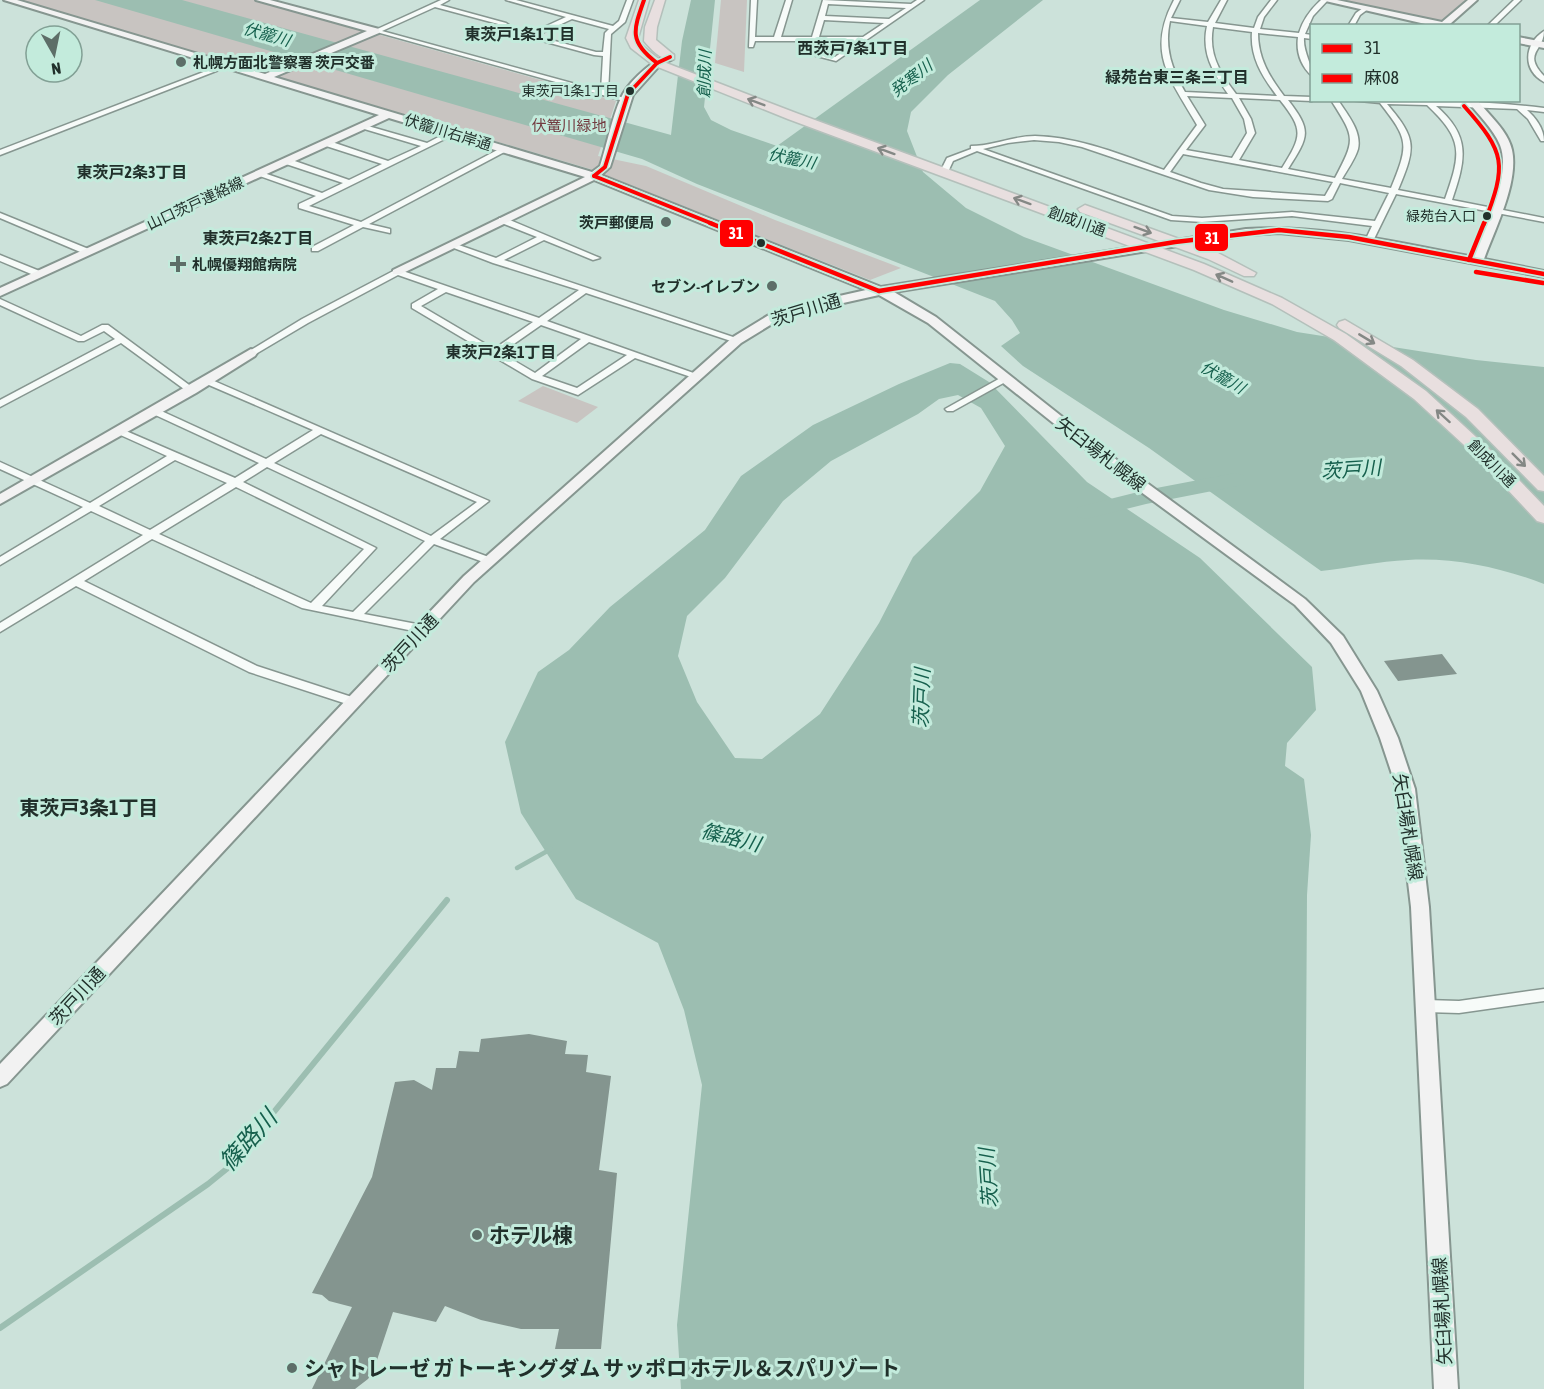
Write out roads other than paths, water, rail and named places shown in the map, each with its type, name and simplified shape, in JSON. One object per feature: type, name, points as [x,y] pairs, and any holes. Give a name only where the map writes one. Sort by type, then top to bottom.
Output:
[{"type":"highway","name":"創成川通","points":[[644,0],[632,38],[635,46],[657,63],[674,62]]},
{"type":"highway","name":"創成川通","points":[[660,0],[651,27],[650,41],[674,62],[792,116],[945,168],[1199,267],[1277,301],[1340,337],[1420,395],[1482,452],[1544,517]]},
{"type":"highway","name":"創成川通","points":[[722,82],[778,97]]},
{"type":"highway","points":[[810,108],[832,116]]},
{"type":"highway","name":"創成川通","points":[[930,152],[945,168],[1067,202],[1176,242],[1213,256],[1299,298],[1407,363],[1472,413],[1544,486]]},
{"type":"main road","name":"伏籠川右岸通","points":[[8,0],[594,176],[879,291]]},
{"type":"main road","points":[[260,0],[376,31]]},
{"type":"main road","points":[[1325,0],[1440,24]]},
{"type":"main road","points":[[1446,24],[1473,0]]},
{"type":"main road","points":[[266,77],[376,31]]},
{"type":"main road","points":[[1520,39],[1540,44]]},
{"type":"main road","points":[[397,272],[594,176],[605,167],[624,104],[636,84],[657,63]]},
{"type":"main road","points":[[1473,103],[1494,127],[1507,149],[1507,180],[1477,263]]},
{"type":"main road","name":"山口茨戸連絡線","points":[[0,292],[389,114]]},
{"type":"main road","name":"茨戸川通","points":[[0,1078],[469,579],[737,340],[781,313],[879,291],[1176,242],[1246,232],[1279,230],[1314,232],[1369,241],[1544,274]]},
{"type":"main road","name":"矢臼場札幌線","points":[[879,291],[932,320],[1000,382],[1300,602],[1337,640],[1369,691],[1389,738],[1406,789],[1420,906],[1446,1389]]},
{"type":"main road","points":[[0,500],[251,353]]},
{"type":"street","points":[[376,31],[446,0]]},
{"type":"street","points":[[509,0],[614,28]]},
{"type":"street","points":[[754,0],[751,43],[777,39],[865,39]]},
{"type":"street","points":[[777,39],[789,0]]},
{"type":"street","points":[[912,6],[826,1],[810,53],[836,59],[921,0]]},
{"type":"street","points":[[1165,173],[1201,125],[1167,66],[1163,43],[1167,19],[1177,0]]},
{"type":"street","points":[[1224,0],[1211,24],[1208,41],[1210,61],[1247,117],[1251,133],[1234,161]]},
{"type":"street","points":[[1274,0],[1262,14],[1255,29],[1253,44],[1258,63],[1300,121],[1302,138],[1284,170]]},
{"type":"street","points":[[1310,72],[1302,57],[1300,46],[1303,24],[1325,0]]},
{"type":"street","points":[[1492,24],[1518,0]]},
{"type":"street","points":[[604,94],[608,33],[622,22],[627,2]]},
{"type":"street","points":[[433,6],[504,24],[515,32],[596,54],[606,54]]},
{"type":"street","points":[[1352,24],[1358,14],[1365,9]]},
{"type":"street","points":[[530,36],[571,16]]},
{"type":"street","points":[[821,18],[890,21]]},
{"type":"street","points":[[1167,19],[1310,37]]},
{"type":"street","points":[[376,31],[604,94],[624,104]]},
{"type":"street","points":[[1544,33],[1540,44],[1529,52],[1529,60],[1534,70],[1544,80]]},
{"type":"street","points":[[0,153],[227,65]]},
{"type":"street","points":[[1534,70],[1544,72]]},
{"type":"street","points":[[1184,94],[1310,99]]},
{"type":"street","points":[[945,168],[974,148],[1009,139],[1043,138],[1071,142],[1208,188],[1328,199],[1354,149],[1355,140],[1352,128],[1335,102]]},
{"type":"street","points":[[1369,241],[1393,190],[1408,149],[1407,136],[1383,102]]},
{"type":"street","points":[[1428,102],[1473,103],[1544,110]]},
{"type":"street","points":[[1428,102],[1446,118],[1459,148],[1460,165],[1448,201]]},
{"type":"street","points":[[1515,102],[1531,118],[1544,139]]},
{"type":"street","points":[[364,126],[427,146]]},
{"type":"street","points":[[387,231],[363,223],[334,218],[302,206],[453,133]]},
{"type":"street","points":[[326,143],[389,164]]},
{"type":"street","points":[[974,148],[1171,218],[1202,220],[1292,214],[1377,224]]},
{"type":"street","points":[[315,249],[506,149]]},
{"type":"street","points":[[1182,151],[1544,220]]},
{"type":"street","points":[[286,161],[350,183]]},
{"type":"street","points":[[258,174],[322,196]]},
{"type":"street","points":[[0,215],[88,252]]},
{"type":"street","points":[[502,220],[596,258]]},
{"type":"street","points":[[496,261],[543,237]]},
{"type":"street","points":[[450,246],[737,340]]},
{"type":"street","points":[[0,258],[39,274]]},
{"type":"street","points":[[251,353],[397,272],[697,376]]},
{"type":"street","points":[[445,289],[415,306],[535,377],[578,392],[634,354]]},
{"type":"street","points":[[495,353],[585,290]]},
{"type":"street","points":[[0,302],[81,339],[105,327],[191,390]]},
{"type":"street","points":[[535,377],[588,338]]},
{"type":"street","points":[[0,404],[121,339]]},
{"type":"street","points":[[205,380],[484,501],[432,540],[355,616]]},
{"type":"street","points":[[950,409],[1000,382]]},
{"type":"street","points":[[154,411],[432,540],[490,561]]},
{"type":"street","points":[[0,627],[320,430]]},
{"type":"street","points":[[119,431],[176,455],[371,548],[313,608]]},
{"type":"street","points":[[0,562],[176,455]]},
{"type":"street","points":[[0,465],[313,608],[423,629]]},
{"type":"street","points":[[75,581],[253,669],[354,702]]},
{"type":"street","points":[[1425,1006],[1459,1007],[1544,995]]},
{"type":"water","points":[[95,0],[182,0],[671,135],[682,41],[691,0],[715,0],[704,107],[711,120],[731,130],[777,146],[980,0],[1043,0],[948,75],[911,112],[907,131],[923,172],[966,208],[1024,237],[1224,310],[1297,332],[1476,360],[1544,367],[1544,584],[1478,565],[1442,560],[1375,563],[1321,571],[1149,448],[1023,366],[1001,346],[1020,333],[995,301],[697,184],[642,159]]},
{"type":"water","points":[[950,363],[960,364],[989,382],[1087,482],[1200,558],[1312,667],[1316,710],[1287,743],[1285,766],[1304,779],[1311,835],[1307,895],[1304,1389],[681,1389],[677,1325],[702,1085],[684,1010],[658,943],[576,899],[521,813],[505,742],[538,672],[569,650],[610,607],[705,530],[741,476],[813,425],[899,384]],"holes":[[[958,395],[981,408],[1005,446],[980,491],[913,557],[879,623],[820,714],[762,759],[735,758],[697,702],[678,656],[687,616],[725,578],[783,501],[831,461],[918,414],[939,399]]]},
{"type":"waterway","name":"茨戸川","points":[[1086,512],[1146,497],[1235,480]]},
{"type":"waterway","name":"篠路川","points":[[517,868],[551,849]]},
{"type":"waterway","name":"篠路川","points":[[0,1328],[208,1184],[229,1167],[447,900]]},
{"type":"place","name":"札幌方面北警察署 茨戸交番","points":[[181,62]]},
{"type":"place","name":"東茨戸1条1丁目","points":[[630,91]]},
{"type":"place","name":"緑苑台入口","points":[[1487,216]]},
{"type":"place","name":"茨戸郵便局","points":[[666,222]]},
{"type":"place","name":"札幌優翔館病院","points":[[178,264]]},
{"type":"place","name":"セブン-イレブン","points":[[772,286]]},
{"type":"place","name":"ホテル棟","points":[[477,1235]]},
{"type":"place","name":"シャトレーゼ ガトーキングダム サッポロ ホテル＆スパリゾート","points":[[292,1368]]},
{"type":"district","name":"東茨戸1条1丁目","points":[[520,34]]},
{"type":"district","name":"西茨戸7条1丁目","points":[[853,48]]},
{"type":"district","name":"緑苑台東三条三丁目","points":[[1177,77]]},
{"type":"district","name":"東茨戸2条3丁目","points":[[132,172]]},
{"type":"district","name":"東茨戸2条2丁目","points":[[258,238]]},
{"type":"district","name":"東茨戸2条1丁目","points":[[501,352]]},
{"type":"district","name":"東茨戸3条1丁目","points":[[89,807]]},
{"type":"water label","name":"伏籠川","points":[[267,34]]},
{"type":"water label","name":"創成川","points":[[704,74]]},
{"type":"water label","name":"発寒川","points":[[911,78]]},
{"type":"water label","name":"伏籠川","points":[[792,158]]},
{"type":"water label","name":"伏籠川","points":[[1223,377]]},
{"type":"park label","name":"伏篭川緑地","points":[[569,125]]}]
